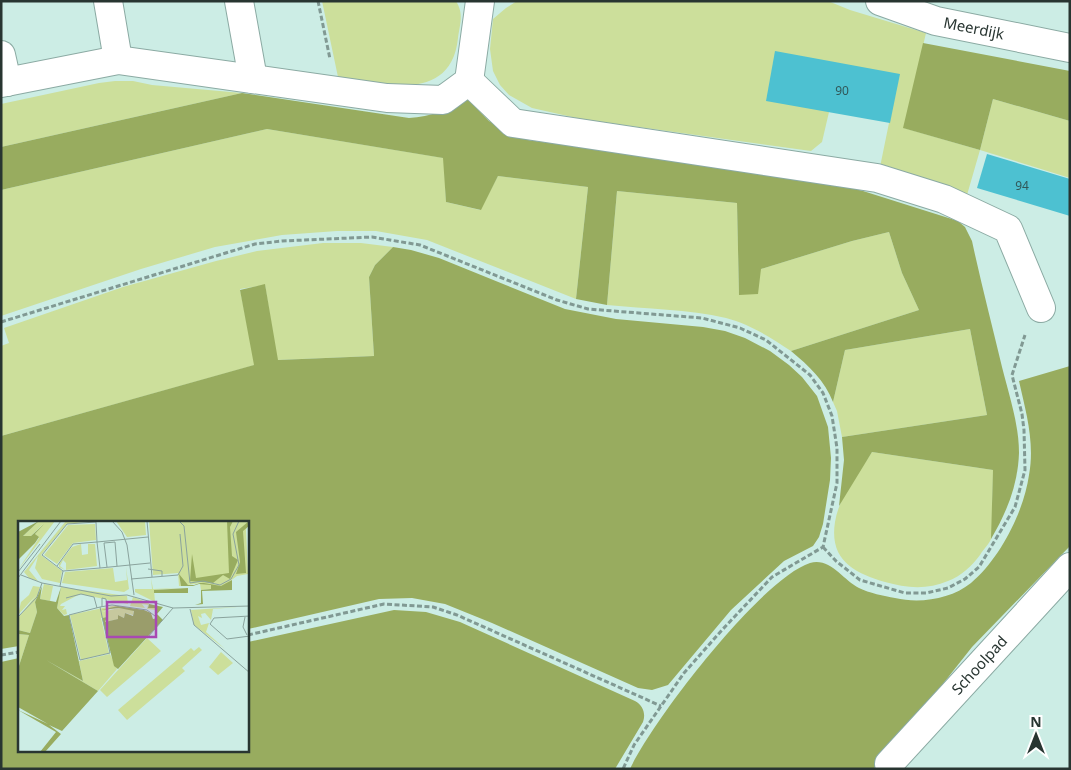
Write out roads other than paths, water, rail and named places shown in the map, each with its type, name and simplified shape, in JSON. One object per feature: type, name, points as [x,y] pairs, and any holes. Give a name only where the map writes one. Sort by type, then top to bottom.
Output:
[{"type":"street","points":[[108,1],[118,60]]},
{"type":"street","points":[[239,1],[253,79]]},
{"type":"street","points":[[1,54],[4,82],[118,60],[387,98],[443,100],[469,81],[480,1]]},
{"type":"street","name":"Meerdijk","points":[[880,1],[936,21],[1070,48]]},
{"type":"street","points":[[469,81],[513,123],[877,178],[944,199],[1008,229],[1041,308]]},
{"type":"street","name":"Schoolpad","points":[[889,764],[1070,567]]}]
